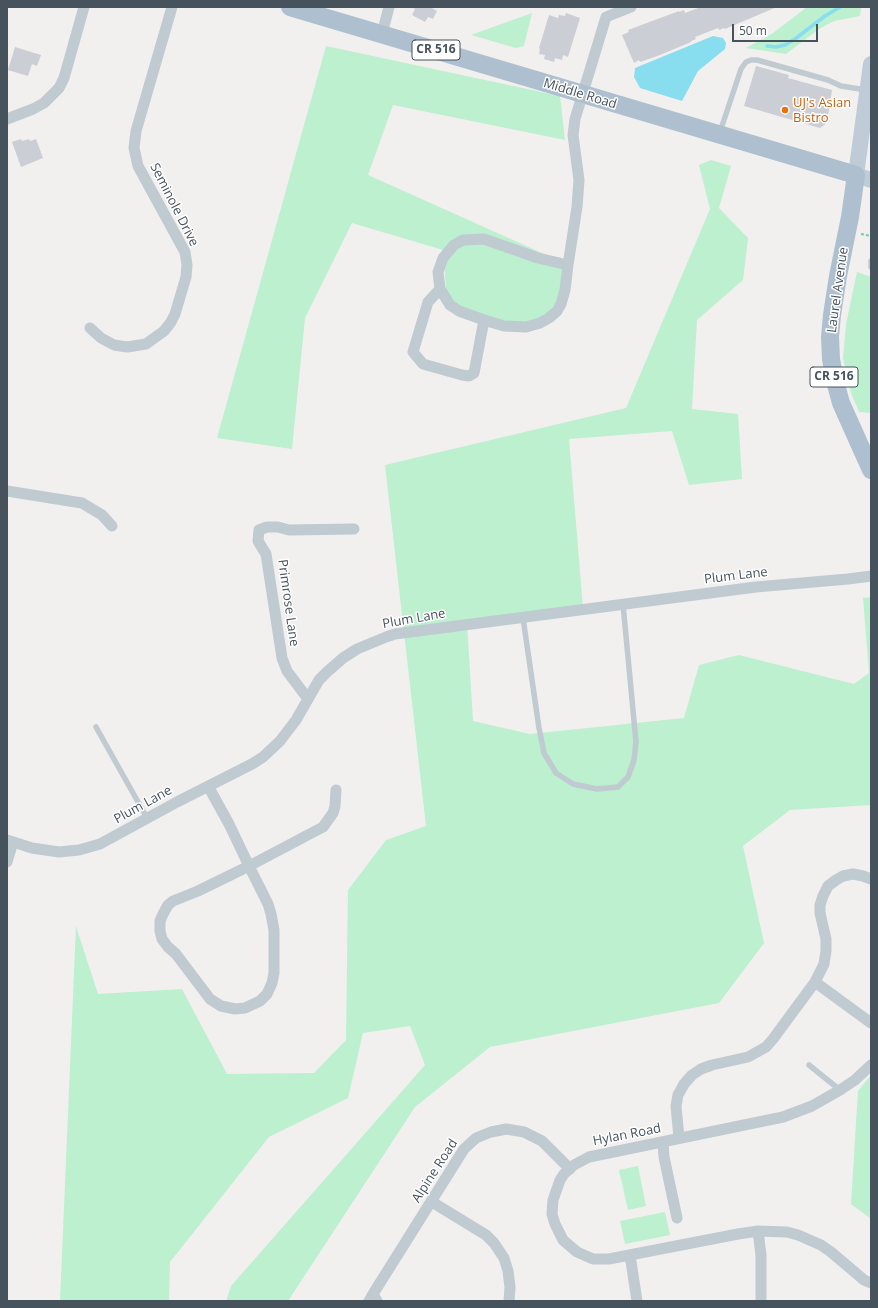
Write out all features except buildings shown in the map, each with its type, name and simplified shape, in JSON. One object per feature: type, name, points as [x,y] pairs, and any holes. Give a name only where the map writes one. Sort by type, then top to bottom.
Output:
[{"type":"main road","name":"Middle Road","points":[[290,7],[863,177]]},
{"type":"main road","name":"Laurel Avenue","points":[[863,177],[850,217],[838,276],[830,337],[831,359],[841,403],[871,470]]},
{"type":"street","points":[[7,119],[33,109],[44,102],[58,88],[64,78],[84,7]]},
{"type":"street","name":"Seminole Drive","points":[[90,328],[101,338],[114,345],[127,347],[146,344],[164,331],[176,314],[186,276],[187,265],[185,252],[138,166],[134,148],[136,131],[172,7]]},
{"type":"street","points":[[382,34],[389,7]]},
{"type":"street","points":[[568,265],[538,258],[484,239],[463,240],[454,245],[443,258],[438,272],[440,289],[450,305],[459,311],[513,328],[526,327],[540,323],[549,318],[561,304],[566,290],[568,265],[577,207],[579,180],[573,135],[575,118],[606,17],[631,7]]},
{"type":"street","points":[[863,177],[867,120],[867,90],[871,64]]},
{"type":"street","points":[[440,289],[428,302],[413,352],[423,364],[462,376],[469,376],[474,373],[484,320]]},
{"type":"street","points":[[7,491],[82,503],[102,515],[112,526]]},
{"type":"street","name":"Primrose Lane","points":[[308,699],[287,672],[282,658],[266,554],[258,542],[259,530],[267,527],[278,527],[289,530],[354,529]]},
{"type":"street","name":"Plum Lane","points":[[10,841],[32,848],[49,851],[79,850],[100,844],[252,764],[271,750],[290,728],[319,680],[327,672],[343,658],[367,644],[395,634],[756,587],[871,576]]},
{"type":"street","points":[[208,786],[229,824],[249,866],[271,914],[274,930],[274,973],[272,983],[260,1001],[245,1008],[235,1009],[221,1006],[210,999],[180,958],[168,947],[162,938],[160,931],[160,921],[163,914],[168,905],[173,901],[198,891],[249,866],[323,827],[333,814],[336,790]]},
{"type":"street","points":[[7,862],[10,841]]},
{"type":"street","points":[[679,1138],[676,1106],[678,1095],[684,1084],[692,1075],[701,1069],[748,1057],[766,1047],[815,982],[824,964],[826,950],[826,939],[820,913],[820,905],[828,886],[843,876],[853,874],[871,879]]},
{"type":"street","points":[[815,982],[871,1023]]},
{"type":"street","name":"Hylan Road","points":[[871,1065],[855,1080],[840,1090],[812,1106],[783,1117],[589,1157],[570,1169],[560,1180],[553,1200],[552,1214],[563,1240],[577,1252],[593,1258],[609,1260],[758,1231],[787,1232],[810,1239],[831,1252],[864,1280],[871,1283]]},
{"type":"street","name":"Alpine Road","points":[[373,1299],[464,1149],[476,1138],[491,1132],[506,1129],[524,1132],[535,1136],[542,1141],[570,1169]]},
{"type":"street","points":[[663,1142],[664,1157],[677,1218]]},
{"type":"street","points":[[432,1202],[486,1236],[494,1243],[504,1258],[508,1271],[510,1287],[509,1301]]},
{"type":"street","points":[[758,1231],[761,1256],[762,1301]]},
{"type":"street","points":[[630,1255],[638,1301]]},
{"type":"lane","points":[[720,135],[741,69],[746,62],[751,60],[757,60],[828,80],[841,86],[867,90]]},
{"type":"lane","points":[[871,261],[871,267]]},
{"type":"lane","points":[[523,618],[544,753],[556,773],[573,784],[597,790],[618,787],[628,777],[634,760],[636,742],[623,604]]},
{"type":"lane","points":[[96,727],[147,818]]},
{"type":"lane","points":[[809,1065],[840,1090]]},
{"type":"path","points":[[862,234],[871,236]]},
{"type":"green space","points":[[807,7],[861,7],[860,16],[834,21],[819,29],[786,54],[746,48],[773,33]]},
{"type":"green space","points":[[532,13],[524,46],[516,48],[471,35]]},
{"type":"green space","points":[[326,46],[560,96],[565,140],[393,105],[368,175],[562,262],[566,291],[538,324],[499,322],[447,301],[443,250],[352,223],[305,318],[292,449],[217,438]]},
{"type":"green space","points":[[711,160],[731,166],[719,208],[748,238],[743,280],[697,320],[692,409],[738,414],[742,479],[689,485],[672,431],[569,439],[583,608],[467,623],[473,721],[530,734],[684,718],[699,665],[739,655],[854,684],[869,673],[863,598],[871,597],[871,805],[790,810],[743,846],[764,943],[719,1003],[490,1047],[415,1107],[288,1301],[226,1301],[231,1286],[425,1065],[410,1026],[363,1033],[348,1098],[269,1137],[170,1262],[169,1301],[60,1301],[76,926],[98,994],[182,989],[227,1074],[314,1073],[346,1040],[348,890],[386,840],[426,826],[385,465],[626,408],[710,209],[699,165]]},
{"type":"green space","points":[[857,272],[871,277],[871,413],[859,412],[851,393],[843,358],[846,324]]},
{"type":"green space","points":[[871,1075],[871,1219],[851,1204],[858,1091]]},
{"type":"green space","points":[[638,1166],[646,1206],[628,1210],[619,1170]]},
{"type":"green space","points":[[665,1212],[670,1235],[625,1244],[620,1221]]},
{"type":"water","points":[[713,36],[723,38],[726,43],[725,49],[698,71],[682,101],[640,88],[634,77],[635,68]]},
{"type":"waterway","points":[[767,46],[776,47],[785,45],[840,7]]},
{"type":"place","name":"UJ's Asian Bistro","points":[[785,110]]}]
